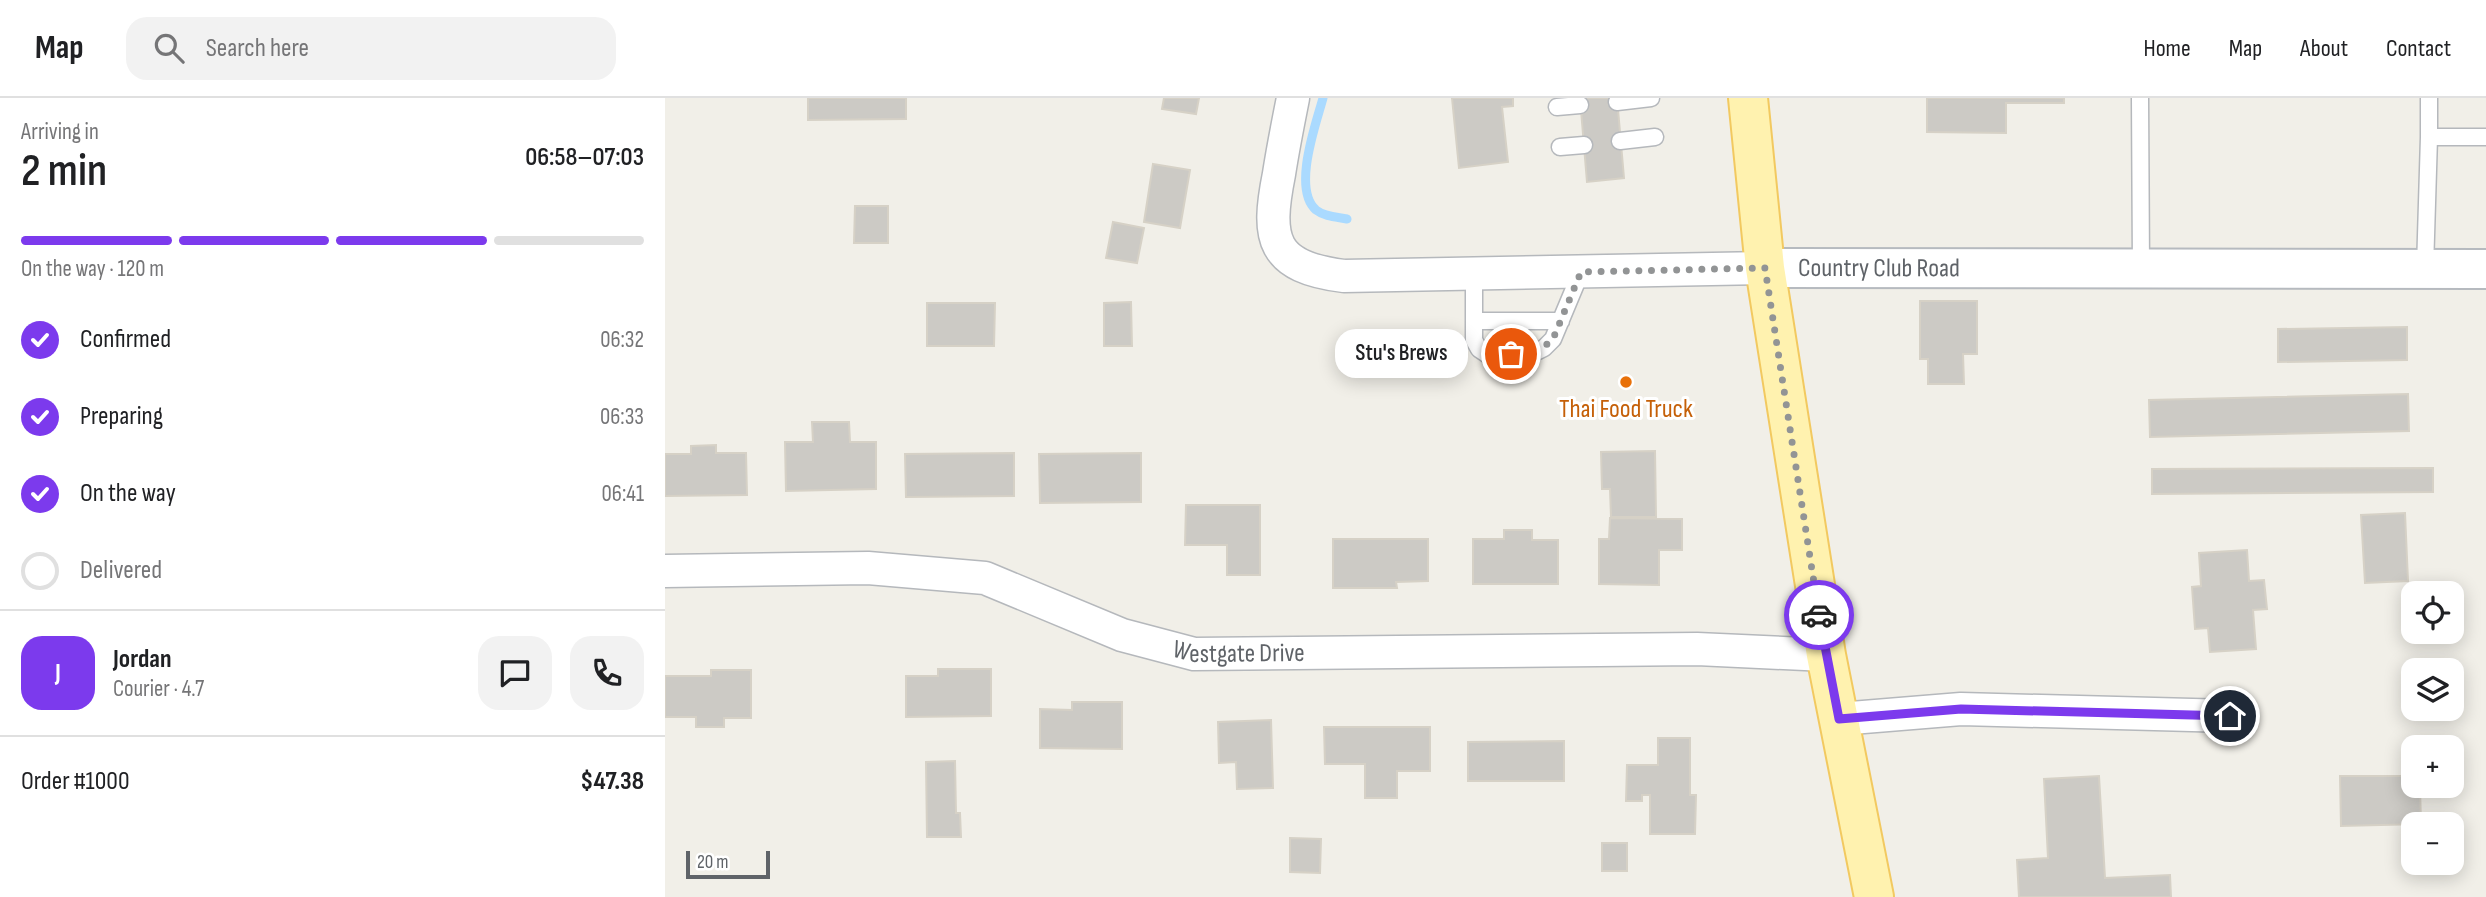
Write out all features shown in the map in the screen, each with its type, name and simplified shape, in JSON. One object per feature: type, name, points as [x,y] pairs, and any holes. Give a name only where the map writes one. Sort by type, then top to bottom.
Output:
[{"type":"main road","points":[[1748,98],[1765,268],[1826,655],[1874,897]]},
{"type":"street","name":"Country Club Road","points":[[1293,98],[1272,207],[1272,229],[1284,254],[1294,262],[1326,274],[1474,275],[1765,268],[2486,269]]},
{"type":"street","name":"Westgate Drive","points":[[665,571],[868,568],[985,578],[1122,635],[1194,654],[1697,649],[1826,655]]},
{"type":"street","points":[[1839,719],[1961,709],[2230,716]]},
{"type":"lane","points":[[1617,102],[1651,98]]},
{"type":"lane","points":[[2140,98],[2141,268]]},
{"type":"lane","points":[[2425,269],[2429,98]]},
{"type":"lane","points":[[1557,107],[1580,105]]},
{"type":"lane","points":[[1620,141],[1655,137]]},
{"type":"lane","points":[[2429,137],[2486,137]]},
{"type":"lane","points":[[1560,147],[1584,145]]},
{"type":"lane","points":[[1474,275],[1474,340],[1479,349],[1488,355],[1534,353],[1544,348],[1553,339],[1581,272]]},
{"type":"lane","points":[[1474,321],[1561,321]]},
{"type":"building","points":[[808,98],[906,98],[906,119],[808,120]]},
{"type":"building","points":[[1164,98],[1199,98],[1196,114],[1162,109]]},
{"type":"building","points":[[1452,98],[1513,98],[1513,106],[1502,107],[1508,162],[1459,168]]},
{"type":"building","points":[[1580,98],[1617,98],[1624,178],[1587,182]]},
{"type":"building","points":[[1927,98],[2064,98],[2064,103],[2006,103],[2006,133],[1927,132]]},
{"type":"building","points":[[1153,164],[1190,170],[1180,228],[1144,222]]},
{"type":"building","points":[[855,206],[888,206],[888,243],[854,243]]},
{"type":"building","points":[[1113,222],[1144,228],[1137,263],[1106,258]]},
{"type":"building","points":[[1920,301],[1977,301],[1977,354],[1963,354],[1964,384],[1928,384],[1928,359],[1920,359]]},
{"type":"building","points":[[1131,302],[1132,346],[1104,346],[1104,303]]},
{"type":"building","points":[[927,303],[995,303],[994,346],[927,346]]},
{"type":"building","points":[[2407,327],[2407,360],[2278,362],[2278,329]]},
{"type":"building","points":[[2408,394],[2409,431],[2150,437],[2149,400]]},
{"type":"building","points":[[812,422],[849,422],[850,442],[876,442],[876,489],[786,491],[785,442],[813,442]]},
{"type":"building","points":[[716,445],[716,453],[746,453],[747,495],[665,496],[665,454],[691,454],[691,446]]},
{"type":"building","points":[[1655,451],[1656,517],[1611,517],[1610,489],[1602,489],[1601,452]]},
{"type":"building","points":[[1014,453],[1014,496],[906,497],[905,454]]},
{"type":"building","points":[[1141,453],[1141,502],[1040,503],[1039,454]]},
{"type":"building","points":[[2433,468],[2433,492],[2152,494],[2152,469]]},
{"type":"building","points":[[1186,505],[1260,505],[1260,575],[1227,575],[1227,545],[1185,545]]},
{"type":"building","points":[[2405,513],[2408,581],[2365,583],[2361,515]]},
{"type":"building","points":[[1610,518],[1682,519],[1682,550],[1659,550],[1659,585],[1599,584],[1599,539],[1609,539]]},
{"type":"building","points":[[1504,530],[1532,530],[1532,540],[1558,540],[1558,584],[1473,584],[1473,539],[1504,539]]},
{"type":"building","points":[[1333,539],[1428,539],[1428,581],[1396,582],[1397,588],[1333,588]]},
{"type":"building","points":[[2247,550],[2249,581],[2264,580],[2267,609],[2253,610],[2256,649],[2210,652],[2208,628],[2195,629],[2192,587],[2201,586],[2199,553]]},
{"type":"building","points":[[938,669],[991,669],[991,716],[906,717],[906,676],[938,676]]},
{"type":"building","points":[[711,670],[751,670],[751,718],[724,718],[724,727],[696,727],[696,717],[665,717],[665,676],[711,676]]},
{"type":"building","points":[[1072,702],[1122,702],[1122,749],[1040,748],[1040,709],[1072,710]]},
{"type":"building","points":[[1271,720],[1273,788],[1237,789],[1236,762],[1219,763],[1218,722]]},
{"type":"building","points":[[1324,727],[1430,727],[1430,771],[1397,771],[1397,798],[1365,798],[1365,764],[1325,764]]},
{"type":"building","points":[[1658,738],[1690,738],[1690,795],[1696,795],[1695,834],[1650,834],[1650,795],[1642,795],[1642,801],[1626,801],[1627,765],[1658,765]]},
{"type":"building","points":[[1564,741],[1564,781],[1468,781],[1468,742]]},
{"type":"building","points":[[955,761],[956,813],[960,813],[961,837],[927,837],[926,762]]},
{"type":"building","points":[[2099,776],[2105,878],[2170,875],[2171,897],[2019,897],[2017,860],[2048,858],[2044,779]]},
{"type":"building","points":[[2340,776],[2401,776],[2401,798],[2420,798],[2421,812],[2401,812],[2401,824],[2341,826]]},
{"type":"building","points":[[1290,838],[1321,839],[1320,873],[1290,872]]},
{"type":"building","points":[[1602,843],[1627,843],[1627,871],[1602,871]]},
{"type":"waterway","points":[[1323,98],[1311,139],[1306,187],[1309,200],[1316,210],[1347,219]]},
{"type":"way so far","points":[[1511,354],[1534,353],[1553,339],[1581,272],[1765,268],[1819,615]]},
{"type":"place","name":"Stu's Brews","points":[[1511,354]]},
{"type":"place","name":"Thai Food Truck","points":[[1626,382]]},
{"type":"route","points":[[1819,615],[1839,719],[1961,709],[2230,716]]}]
